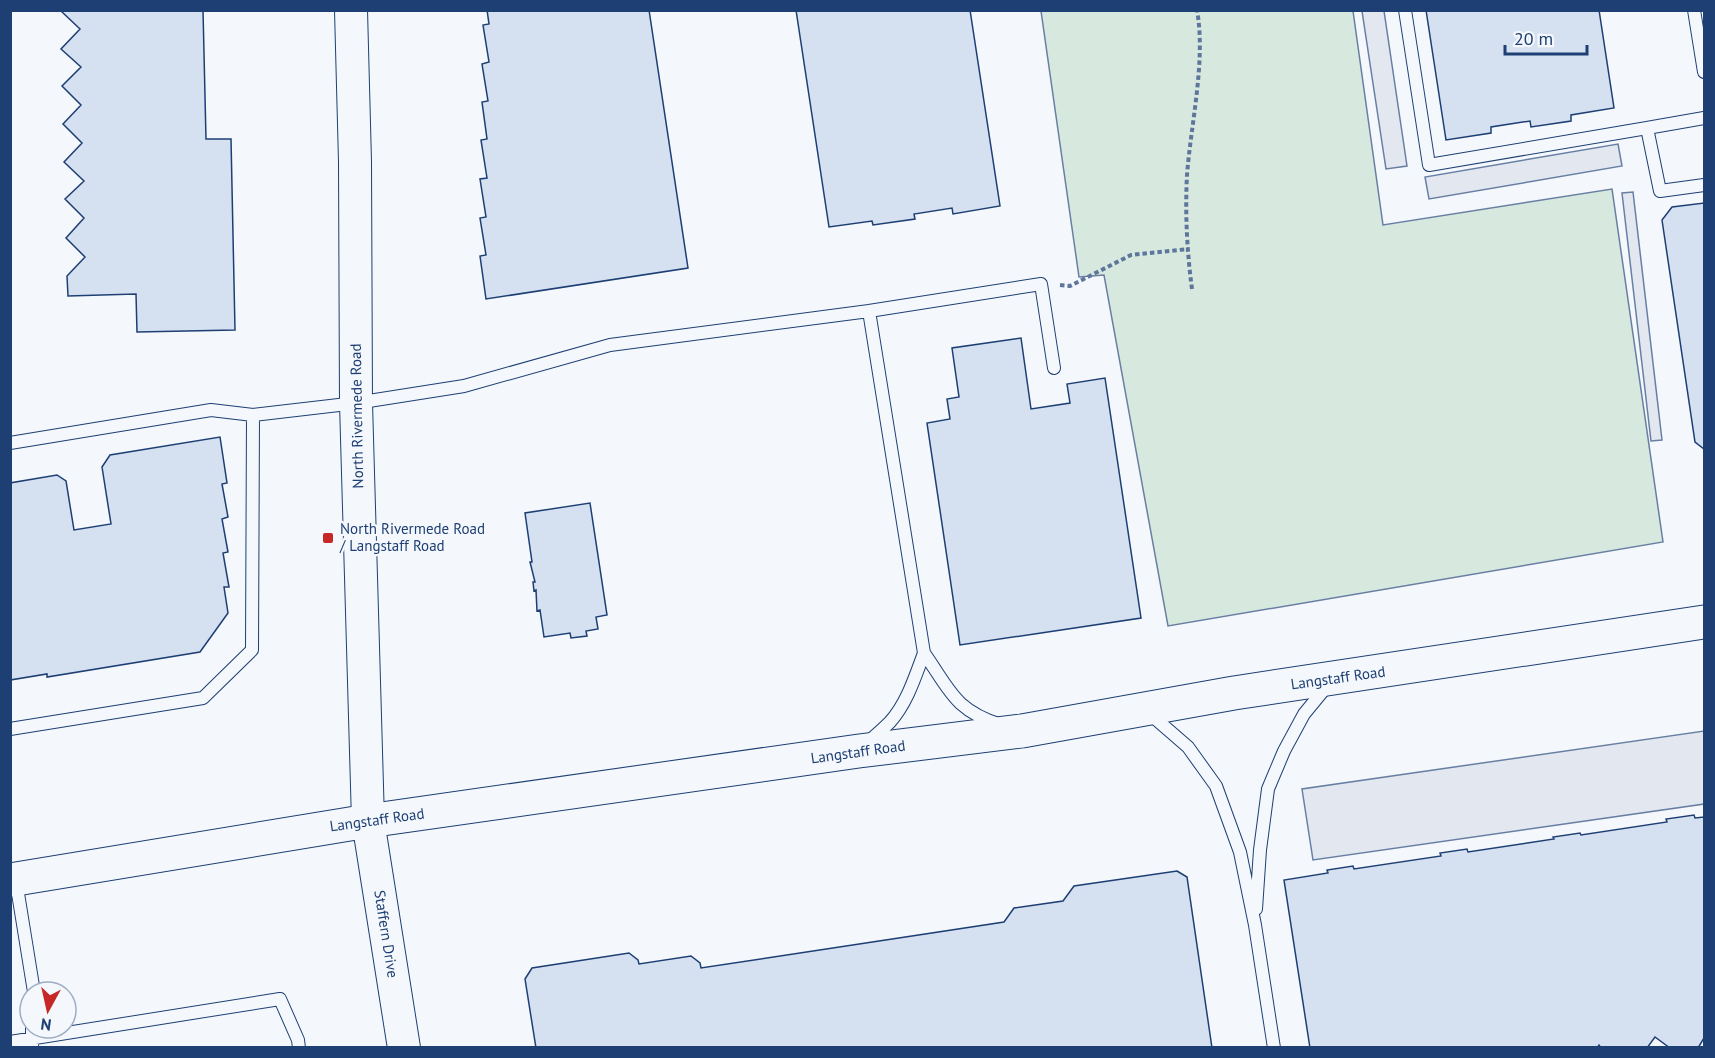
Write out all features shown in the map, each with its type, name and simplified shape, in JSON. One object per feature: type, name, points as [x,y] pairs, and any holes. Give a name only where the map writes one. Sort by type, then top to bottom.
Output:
[{"type":"main road","name":"Langstaff Road","points":[[13,879],[368,821],[859,751],[1022,731],[1144,709],[1704,622]]},
{"type":"street","name":"North Rivermede Road","points":[[351,10],[355,162],[356,403],[368,821]]},
{"type":"street","name":"Staffern Drive","points":[[368,821],[404,1047]]},
{"type":"lane","points":[[1405,10],[1429,165],[1704,118]]},
{"type":"lane","points":[[1694,10],[1704,72]]},
{"type":"lane","points":[[1647,128],[1660,191],[1704,185]]},
{"type":"lane","points":[[10,443],[211,410],[253,415],[356,403],[464,386],[610,345],[869,311],[1041,284],[1054,368]]},
{"type":"lane","points":[[869,311],[924,653],[948,692],[960,705],[989,721],[1022,731]]},
{"type":"lane","points":[[10,729],[203,698],[252,650],[253,415]]},
{"type":"lane","points":[[859,751],[890,722],[908,694],[924,653]]},
{"type":"lane","points":[[1255,925],[1260,850],[1268,789],[1284,751],[1305,714],[1333,679]]},
{"type":"lane","points":[[1144,709],[1188,747],[1216,786],[1240,852],[1255,925],[1274,1047]]},
{"type":"lane","points":[[13,879],[32,980]]},
{"type":"lane","points":[[78,1031],[280,999],[299,1047]]},
{"type":"path","points":[[1192,289],[1188,249],[1187,176],[1199,54],[1197,10]]},
{"type":"path","points":[[1041,284],[1070,286],[1131,255],[1188,249]]},
{"type":"shaded area","points":[[1041,11],[1353,11],[1383,225],[1612,189],[1663,542],[1168,626],[1104,275],[1079,277]]},
{"type":"shaded area","points":[[1362,11],[1384,11],[1407,166],[1386,169]]},
{"type":"shaded area","points":[[1618,144],[1622,166],[1429,199],[1425,177]]},
{"type":"shaded area","points":[[1633,192],[1662,440],[1651,441],[1622,193]]},
{"type":"shaded area","points":[[1704,731],[1704,804],[1313,860],[1302,789]]},
{"type":"building","points":[[203,10],[206,139],[231,139],[235,330],[137,332],[136,294],[68,296],[67,276],[85,257],[66,238],[84,218],[65,199],[84,181],[64,162],[82,143],[63,124],[81,105],[62,86],[81,67],[61,49],[80,29],[61,11]]},
{"type":"building","points":[[487,10],[649,10],[688,268],[486,299],[480,256],[486,255],[480,218],[486,217],[480,179],[487,178],[481,140],[487,139],[482,102],[488,101],[482,64],[489,62],[483,25],[489,24]]},
{"type":"building","points":[[796,10],[970,10],[1000,206],[953,214],[952,208],[914,214],[915,219],[873,225],[872,221],[829,227]]},
{"type":"building","points":[[1426,10],[1599,10],[1614,108],[1571,115],[1571,121],[1531,127],[1530,121],[1491,127],[1491,133],[1446,140]]},
{"type":"building","points":[[1704,203],[1704,449],[1695,442],[1662,220],[1672,207]]},
{"type":"building","points":[[1021,338],[1031,409],[1070,403],[1067,384],[1105,378],[1141,618],[960,645],[927,423],[950,419],[947,399],[959,397],[952,348]]},
{"type":"building","points":[[220,437],[227,483],[222,484],[228,517],[222,519],[228,552],[223,553],[229,587],[224,587],[228,613],[200,652],[47,677],[47,674],[10,680],[10,483],[57,475],[66,481],[74,530],[111,524],[102,467],[110,455]]},
{"type":"building","points":[[590,503],[607,615],[596,617],[598,629],[586,631],[587,636],[571,638],[570,633],[544,637],[540,610],[537,611],[525,513]]},
{"type":"building","points":[[1694,815],[1695,818],[1704,817],[1704,1038],[1698,1048],[1670,1048],[1655,1037],[1647,1048],[1601,1048],[1599,1045],[1597,1048],[1310,1048],[1284,880],[1328,873],[1327,870],[1353,866],[1354,869],[1441,856],[1440,853],[1467,849],[1468,852],[1554,839],[1553,837],[1667,822],[1666,819]]},
{"type":"building","points":[[1177,871],[1187,877],[1212,1048],[536,1048],[525,979],[532,968],[629,953],[638,960],[639,964],[691,956],[700,963],[701,968],[1004,922],[1014,908],[1063,901],[1074,886]]},
{"type":"place","name":"North Rivermede Road / Langstaff Road","points":[[328,538]]}]
